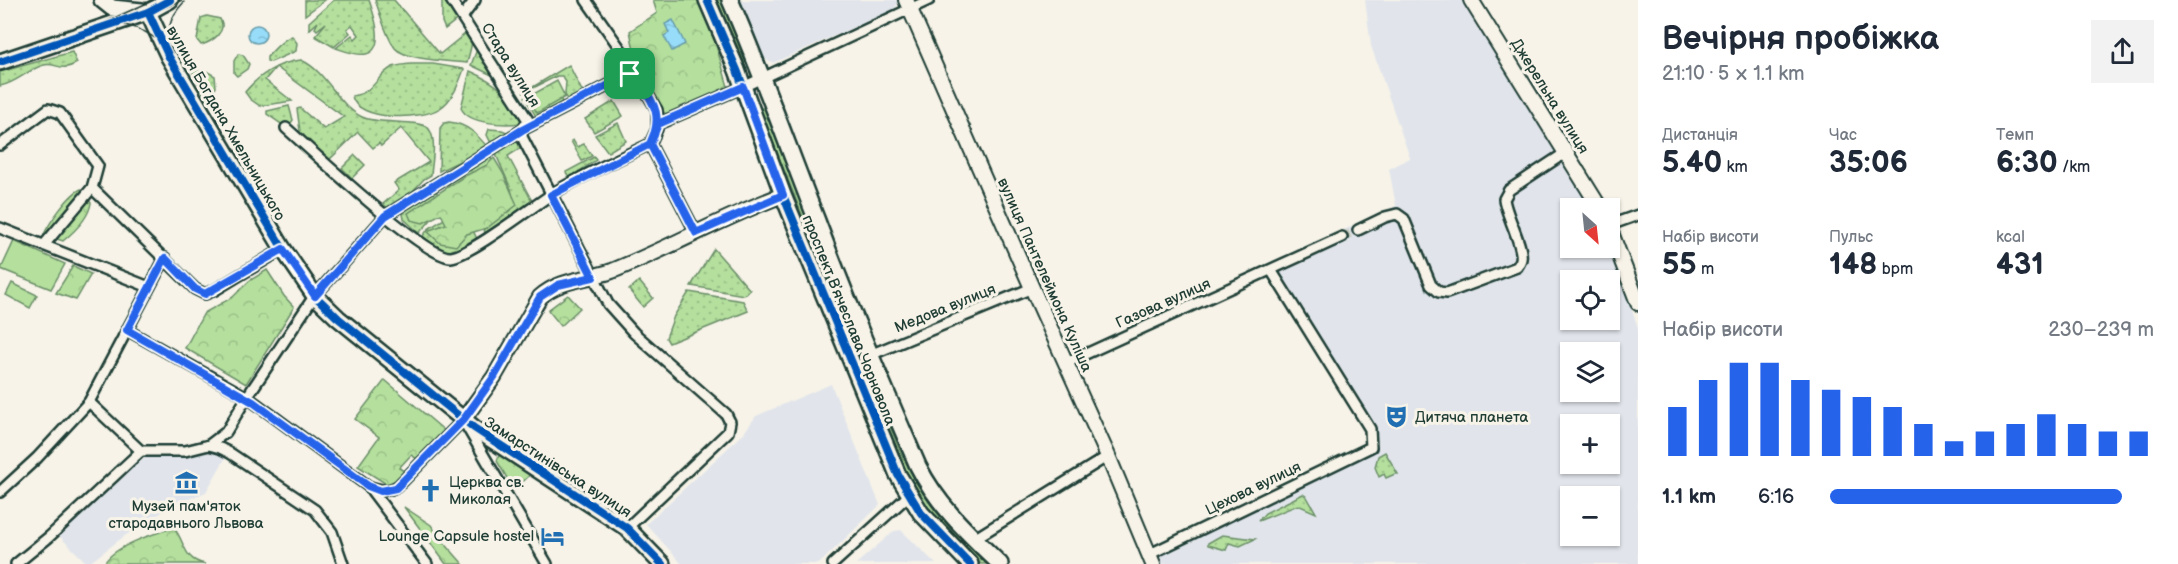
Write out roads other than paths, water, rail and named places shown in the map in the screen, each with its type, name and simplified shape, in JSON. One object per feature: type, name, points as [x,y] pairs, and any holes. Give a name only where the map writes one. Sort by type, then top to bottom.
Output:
[{"type":"main road","points":[[102,0],[112,8],[148,12]]},
{"type":"main road","points":[[0,62],[148,12],[170,0]]},
{"type":"main road","name":"проспект Вʼячеслава Чорновола","points":[[707,0],[743,87],[783,195],[898,476],[909,495],[936,530],[970,564]]},
{"type":"main road","name":"проспект Вʼячеслава Чорновола","points":[[730,0],[763,78],[870,355],[926,483],[949,514],[1000,564]]},
{"type":"main road","name":"вулиця Богдана Хмельницького","points":[[148,12],[170,57],[283,249],[315,296],[338,318],[463,420]]},
{"type":"main road","name":"Замарстинівська вулиця","points":[[463,420],[627,528],[662,564]]},
{"type":"street","name":"Стара вулиця","points":[[451,0],[528,120],[522,130]]},
{"type":"street","name":"Стара вулиця","points":[[463,16],[476,0]]},
{"type":"street","points":[[286,128],[385,216],[439,254],[451,257],[469,250],[551,195],[650,144],[658,124],[657,110],[586,0]]},
{"type":"street","points":[[658,124],[763,78],[908,4],[929,0]]},
{"type":"street","name":"Джерельна вулиця","points":[[1472,0],[1594,198]]},
{"type":"street","name":"вулиця Пантелеймона Куліша","points":[[908,4],[1108,456],[1150,559]]},
{"type":"street","points":[[16,564],[49,537],[141,451],[185,450],[209,445],[226,432],[315,296],[385,216],[522,130],[634,72]]},
{"type":"street","points":[[0,145],[48,109],[60,113],[98,166],[92,188],[44,244]]},
{"type":"street","points":[[522,130],[522,137],[608,304],[634,333],[726,414],[730,422],[728,432],[627,528]]},
{"type":"street","points":[[650,144],[696,233]]},
{"type":"street","points":[[1358,230],[1397,214],[1404,219],[1431,285],[1439,292],[1447,293],[1497,275],[1517,267],[1522,260],[1505,207],[1504,199],[1509,190],[1565,153]]},
{"type":"street","points":[[92,188],[195,289],[205,294],[283,249]]},
{"type":"street","points":[[127,330],[247,398],[368,486],[381,491],[396,488],[463,420],[494,377],[540,297],[558,285],[612,271],[783,195]]},
{"type":"street","points":[[1620,223],[1638,215]]},
{"type":"street","points":[[0,228],[149,287]]},
{"type":"street","name":"Газова вулиця","points":[[1066,363],[1342,237]]},
{"type":"street","points":[[1620,255],[1638,303]]},
{"type":"street","points":[[0,492],[37,459],[89,402],[165,258]]},
{"type":"street","name":"Цехова вулиця","points":[[1150,559],[1371,447],[1371,429],[1271,270]]},
{"type":"street","name":"Медова вулиця","points":[[870,355],[1032,288]]},
{"type":"street","points":[[89,402],[141,451]]},
{"type":"street","name":"вулиця Богдана Хмельницького","points":[[463,420],[547,564]]},
{"type":"street","points":[[486,462],[486,454],[492,446],[500,444]]},
{"type":"street","points":[[209,445],[230,453],[315,510],[332,532],[343,564]]},
{"type":"street","points":[[974,538],[1108,456]]},
{"type":"street","points":[[368,486],[427,564]]},
{"type":"street","points":[[833,564],[909,495]]},
{"type":"water","points":[[673,20],[685,44],[672,51],[664,36],[669,33],[665,24]]},
{"type":"water","points":[[257,25],[263,28],[266,34],[263,40],[257,43],[251,40],[248,34],[251,28]]},
{"type":"tunnel","points":[[1342,237],[1358,230]]},
{"type":"tram line","points":[[105,22],[154,0]]},
{"type":"tram line","points":[[0,66],[158,11],[182,0]]},
{"type":"tram line","points":[[173,53],[169,38],[170,26],[184,2]]},
{"type":"tram line","points":[[100,24],[119,24],[136,28],[152,36],[167,48],[289,254],[319,298],[464,419],[629,527],[664,564]]},
{"type":"place","name":"Дитяча планета","points":[[1397,417]]},
{"type":"place","name":"Музей пам'яток стародавнього Львова","points":[[186,482]]},
{"type":"place","name":"Церква св. Миколая","points":[[431,491]]},
{"type":"place","name":"Lounge Capsule hostel","points":[[552,536]]}]
